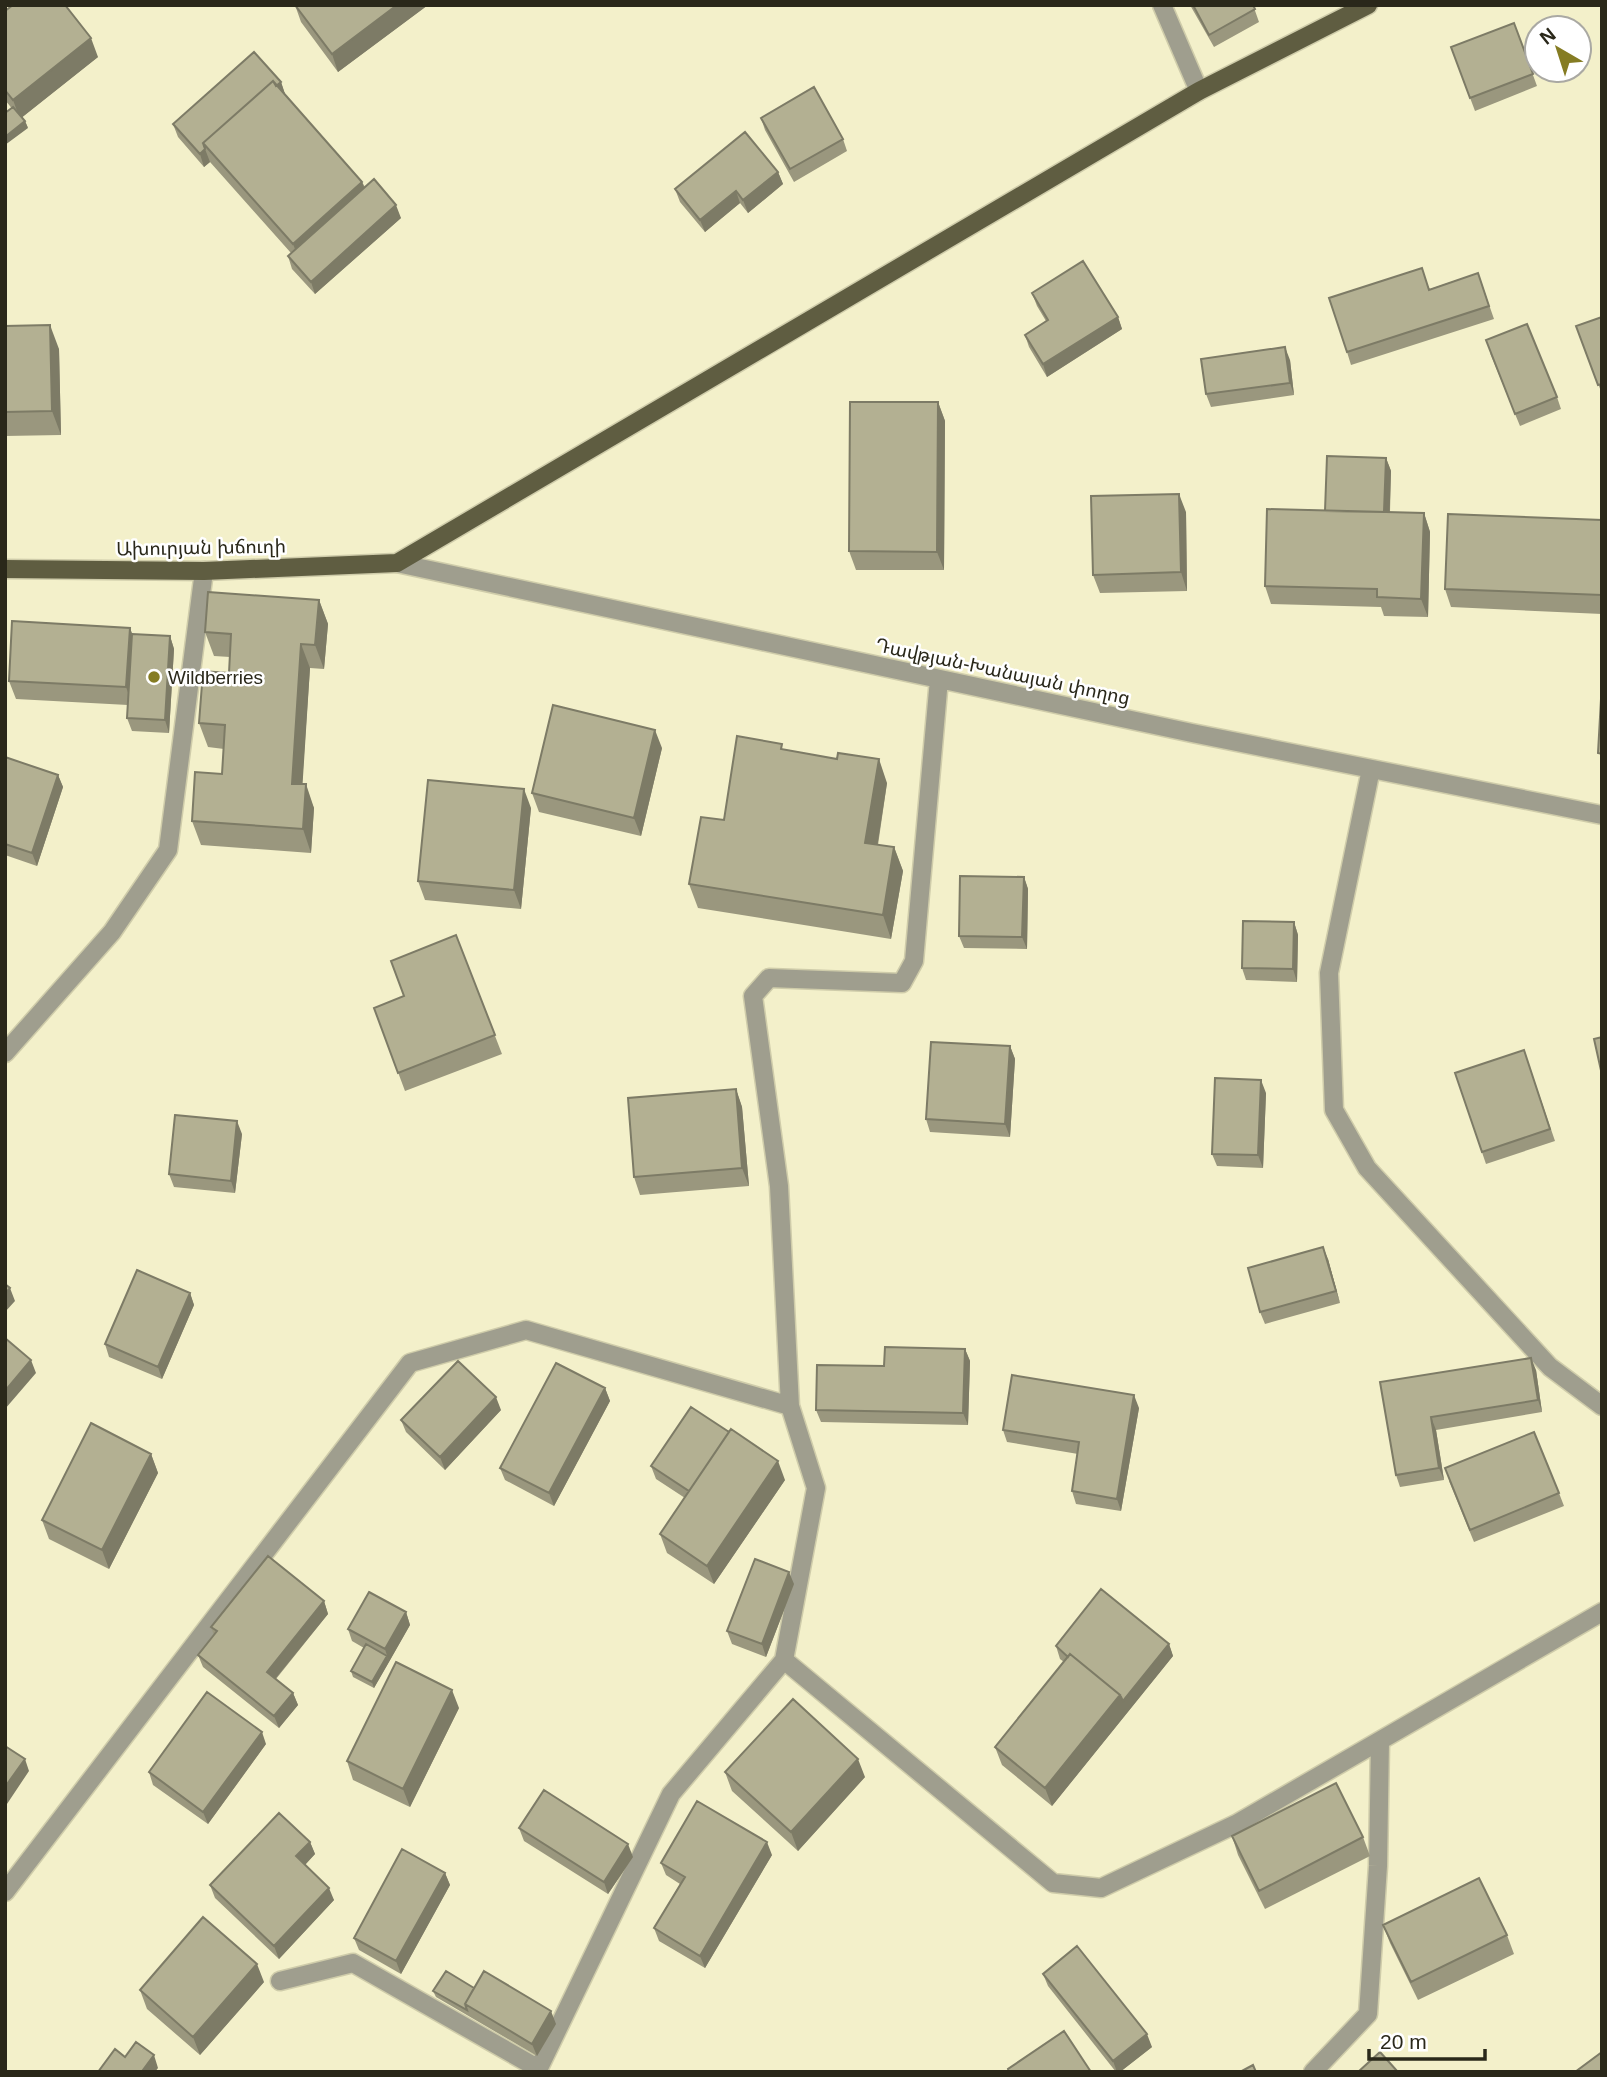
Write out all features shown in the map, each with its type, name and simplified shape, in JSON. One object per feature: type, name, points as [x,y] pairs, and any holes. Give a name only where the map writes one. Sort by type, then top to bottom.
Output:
[{"type":"main road","points":[[397,563],[1199,92],[1368,5]]},
{"type":"main road","name":"Ախուրյան խճուղի","points":[[5,569],[204,571],[397,563]]},
{"type":"street","points":[[1162,5],[1199,92]]},
{"type":"street","name":"Դավթյան-Խանայան փողոց","points":[[397,563],[939,679],[1602,815]]},
{"type":"street","points":[[5,1053],[112,932],[168,850],[204,571]]},
{"type":"street","points":[[280,1981],[353,1963],[538,2070],[670,1794],[784,1660],[816,1488],[790,1406],[779,1186],[753,996],[769,978],[902,983],[914,961],[939,679]]},
{"type":"street","points":[[1371,769],[1329,973],[1334,1110],[1367,1168],[1550,1367],[1602,1406]]},
{"type":"street","points":[[5,1892],[410,1363],[526,1330],[790,1406]]},
{"type":"street","points":[[784,1660],[1053,1883],[1101,1888],[1236,1824],[1602,1612]]},
{"type":"street","points":[[1313,2072],[1368,2014],[1378,1866],[1380,1741]]},
{"type":"building","points":[[13,5],[65,5],[91,38],[13,100],[5,90],[5,11]]},
{"type":"building","points":[[295,5],[397,5],[332,54]]},
{"type":"building","points":[[1193,5],[1253,5],[1255,9],[1209,35]]},
{"type":"building","points":[[1514,23],[1523,47],[1523,78],[1470,98],[1451,47]]},
{"type":"building","points":[[254,52],[281,82],[276,86],[273,81],[203,143],[205,149],[200,154],[173,124]]},
{"type":"building","points":[[273,81],[362,182],[293,244],[203,143]]},
{"type":"building","points":[[814,87],[843,139],[790,169],[761,118]]},
{"type":"building","points":[[13,107],[25,121],[5,137],[5,113]]},
{"type":"building","points":[[745,132],[778,172],[743,200],[736,191],[700,220],[675,189]]},
{"type":"building","points":[[374,179],[396,205],[311,282],[288,256]]},
{"type":"building","points":[[1083,261],[1118,317],[1043,364],[1025,335],[1048,320],[1032,293]]},
{"type":"building","points":[[1422,268],[1429,290],[1478,273],[1489,306],[1347,352],[1329,298]]},
{"type":"building","points":[[1602,317],[1602,384],[1598,385],[1576,326]]},
{"type":"building","points":[[1527,324],[1557,397],[1515,414],[1486,340]]},
{"type":"building","points":[[50,325],[52,411],[5,412],[5,326]]},
{"type":"building","points":[[1285,347],[1290,383],[1206,394],[1201,359]]},
{"type":"building","points":[[850,402],[938,402],[937,552],[849,551]]},
{"type":"building","points":[[1327,456],[1386,458],[1384,512],[1325,511]]},
{"type":"building","points":[[1179,494],[1181,572],[1093,575],[1091,496]]},
{"type":"building","points":[[1267,509],[1424,513],[1421,599],[1377,597],[1377,589],[1265,586]]},
{"type":"building","points":[[1448,514],[1602,520],[1602,595],[1445,589]]},
{"type":"building","points":[[208,592],[319,600],[315,645],[301,644],[292,784],[306,784],[303,829],[192,821],[195,772],[222,774],[225,725],[199,723],[203,671],[229,673],[231,634],[205,632]]},
{"type":"building","points":[[12,621],[130,628],[126,687],[9,681]]},
{"type":"building","name":"Wildberries","points":[[132,634],[170,636],[165,720],[127,718]]},
{"type":"building","points":[[1602,681],[1602,754],[1598,753]]},
{"type":"building","points":[[553,705],[655,730],[634,818],[532,793]]},
{"type":"building","points":[[737,736],[782,744],[781,749],[837,759],[838,753],[879,759],[865,843],[894,847],[883,915],[689,884],[701,817],[724,820]]},
{"type":"building","points":[[5,757],[58,775],[32,853],[5,844]]},
{"type":"building","points":[[428,780],[524,789],[514,890],[418,881]]},
{"type":"building","points":[[960,876],[1024,877],[1022,937],[959,936]]},
{"type":"building","points":[[1243,921],[1294,922],[1293,969],[1242,968]]},
{"type":"building","points":[[456,935],[495,1035],[398,1073],[374,1008],[404,996],[391,961]]},
{"type":"building","points":[[1602,1037],[1602,1075],[1594,1039]]},
{"type":"building","points":[[931,1042],[1010,1046],[1005,1124],[926,1119]]},
{"type":"building","points":[[1524,1050],[1550,1129],[1482,1152],[1455,1073]]},
{"type":"building","points":[[1215,1078],[1261,1080],[1258,1155],[1212,1154]]},
{"type":"building","points":[[736,1089],[742,1168],[634,1177],[628,1098]]},
{"type":"building","points":[[175,1115],[237,1121],[231,1181],[169,1174]]},
{"type":"building","points":[[1323,1247],[1336,1291],[1260,1312],[1248,1268]]},
{"type":"building","points":[[137,1270],[190,1293],[158,1367],[105,1344]]},
{"type":"building","points":[[5,1338],[31,1360],[5,1391]]},
{"type":"building","points":[[885,1347],[965,1349],[963,1413],[816,1410],[817,1365],[884,1366]]},
{"type":"building","points":[[1531,1358],[1538,1400],[1431,1417],[1439,1468],[1396,1475],[1380,1382]]},
{"type":"building","points":[[458,1361],[496,1397],[440,1457],[401,1420]]},
{"type":"building","points":[[556,1363],[605,1388],[549,1493],[500,1468]]},
{"type":"building","points":[[1012,1375],[1134,1395],[1117,1499],[1072,1491],[1079,1442],[1003,1430]]},
{"type":"building","points":[[691,1407],[729,1432],[689,1491],[651,1466]]},
{"type":"building","points":[[91,1423],[151,1454],[102,1550],[42,1520]]},
{"type":"building","points":[[731,1429],[778,1461],[707,1566],[660,1534]]},
{"type":"building","points":[[1534,1432],[1559,1493],[1470,1530],[1445,1468]]},
{"type":"building","points":[[268,1556],[324,1601],[267,1672],[293,1693],[274,1716],[198,1655],[217,1631],[211,1627]]},
{"type":"building","points":[[755,1559],[789,1572],[762,1644],[727,1631]]},
{"type":"building","points":[[1101,1589],[1169,1644],[1123,1701],[1120,1695],[1070,1654],[1068,1657],[1056,1646]]},
{"type":"building","points":[[369,1592],[406,1612],[385,1649],[348,1629]]},
{"type":"building","points":[[366,1644],[387,1656],[372,1682],[351,1671]]},
{"type":"building","points":[[1070,1654],[1120,1695],[1045,1788],[995,1747]]},
{"type":"building","points":[[396,1662],[452,1690],[403,1789],[347,1761]]},
{"type":"building","points":[[207,1692],[262,1732],[203,1812],[149,1772]]},
{"type":"building","points":[[793,1699],[858,1759],[791,1832],[725,1772]]},
{"type":"building","points":[[5,1746],[25,1759],[5,1787]]},
{"type":"building","points":[[1336,1783],[1363,1837],[1259,1891],[1232,1836]]},
{"type":"building","points":[[544,1790],[628,1844],[604,1882],[519,1828]]},
{"type":"building","points":[[697,1801],[767,1842],[700,1956],[654,1928],[685,1877],[661,1863]]},
{"type":"building","points":[[279,1813],[310,1842],[296,1856],[329,1888],[274,1946],[210,1885]]},
{"type":"building","points":[[402,1849],[445,1873],[396,1961],[354,1938]]},
{"type":"building","points":[[1479,1878],[1507,1935],[1411,1982],[1383,1925]]},
{"type":"building","points":[[203,1917],[257,1964],[193,2037],[140,1990]]},
{"type":"building","points":[[1077,1946],[1147,2034],[1113,2061],[1043,1974]]},
{"type":"building","points":[[446,1971],[474,1988],[465,2004],[467,2010],[433,1991]]},
{"type":"building","points":[[484,1971],[551,2011],[532,2044],[465,2004]]},
{"type":"building","points":[[1064,2031],[1091,2072],[1009,2072],[1008,2069]]},
{"type":"building","points":[[136,2042],[154,2055],[143,2070],[146,2072],[98,2072],[115,2049],[125,2057]]},
{"type":"building","points":[[1380,2052],[1398,2072],[1358,2072]]},
{"type":"building","points":[[1602,2052],[1602,2072],[1575,2072]]},
{"type":"building","points":[[1253,2065],[1256,2072],[1240,2072]]},
{"type":"place","name":"Wildberries","points":[[154,677]]}]
